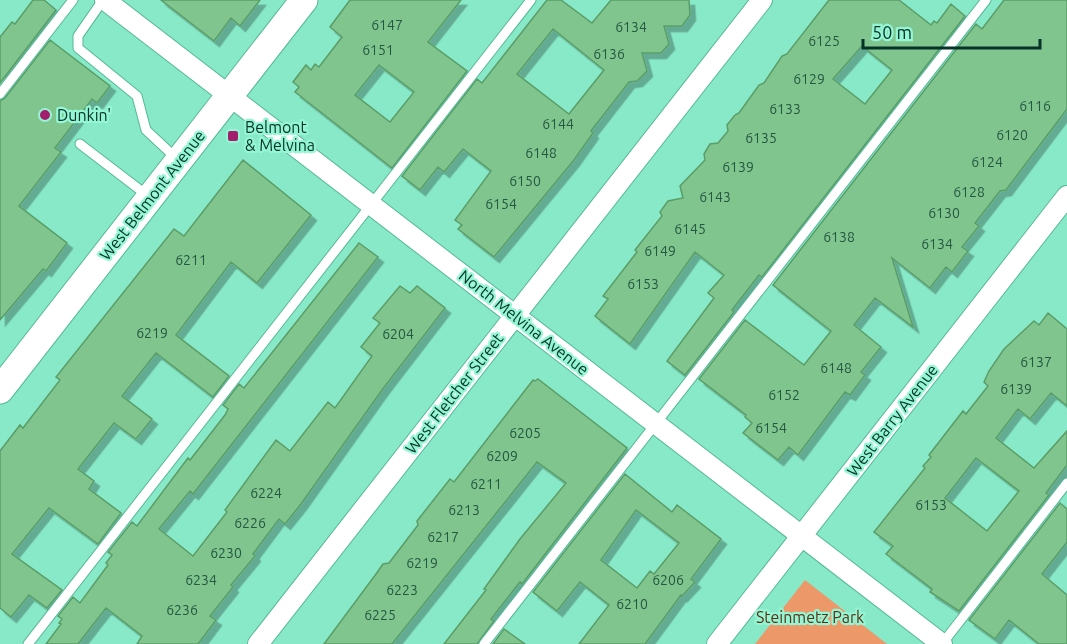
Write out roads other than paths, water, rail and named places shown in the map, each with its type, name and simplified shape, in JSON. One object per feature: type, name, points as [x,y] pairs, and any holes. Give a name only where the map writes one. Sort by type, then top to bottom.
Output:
[{"type":"main road","name":"West Belmont Avenue","points":[[0,390],[304,0]]},
{"type":"street","name":"North Melvina Avenue","points":[[104,0],[942,644]]},
{"type":"street","name":"West Fletcher Street","points":[[258,644],[762,0]]},
{"type":"street","name":"West Barry Avenue","points":[[717,644],[1067,196]]},
{"type":"lane","points":[[0,94],[73,0]]},
{"type":"lane","points":[[104,0],[78,36],[78,48],[137,96],[146,130],[179,161]]},
{"type":"lane","points":[[28,644],[531,0]]},
{"type":"lane","points":[[484,644],[986,0]]},
{"type":"lane","points":[[80,144],[150,197]]},
{"type":"lane","points":[[942,644],[1067,483]]},
{"type":"place","name":"Dunkin'","points":[[45,115]]},
{"type":"place","name":"Belmont & Melvina","points":[[233,136]]},
{"type":"park label","name":"Steinmetz Park","points":[[810,617]]}]
